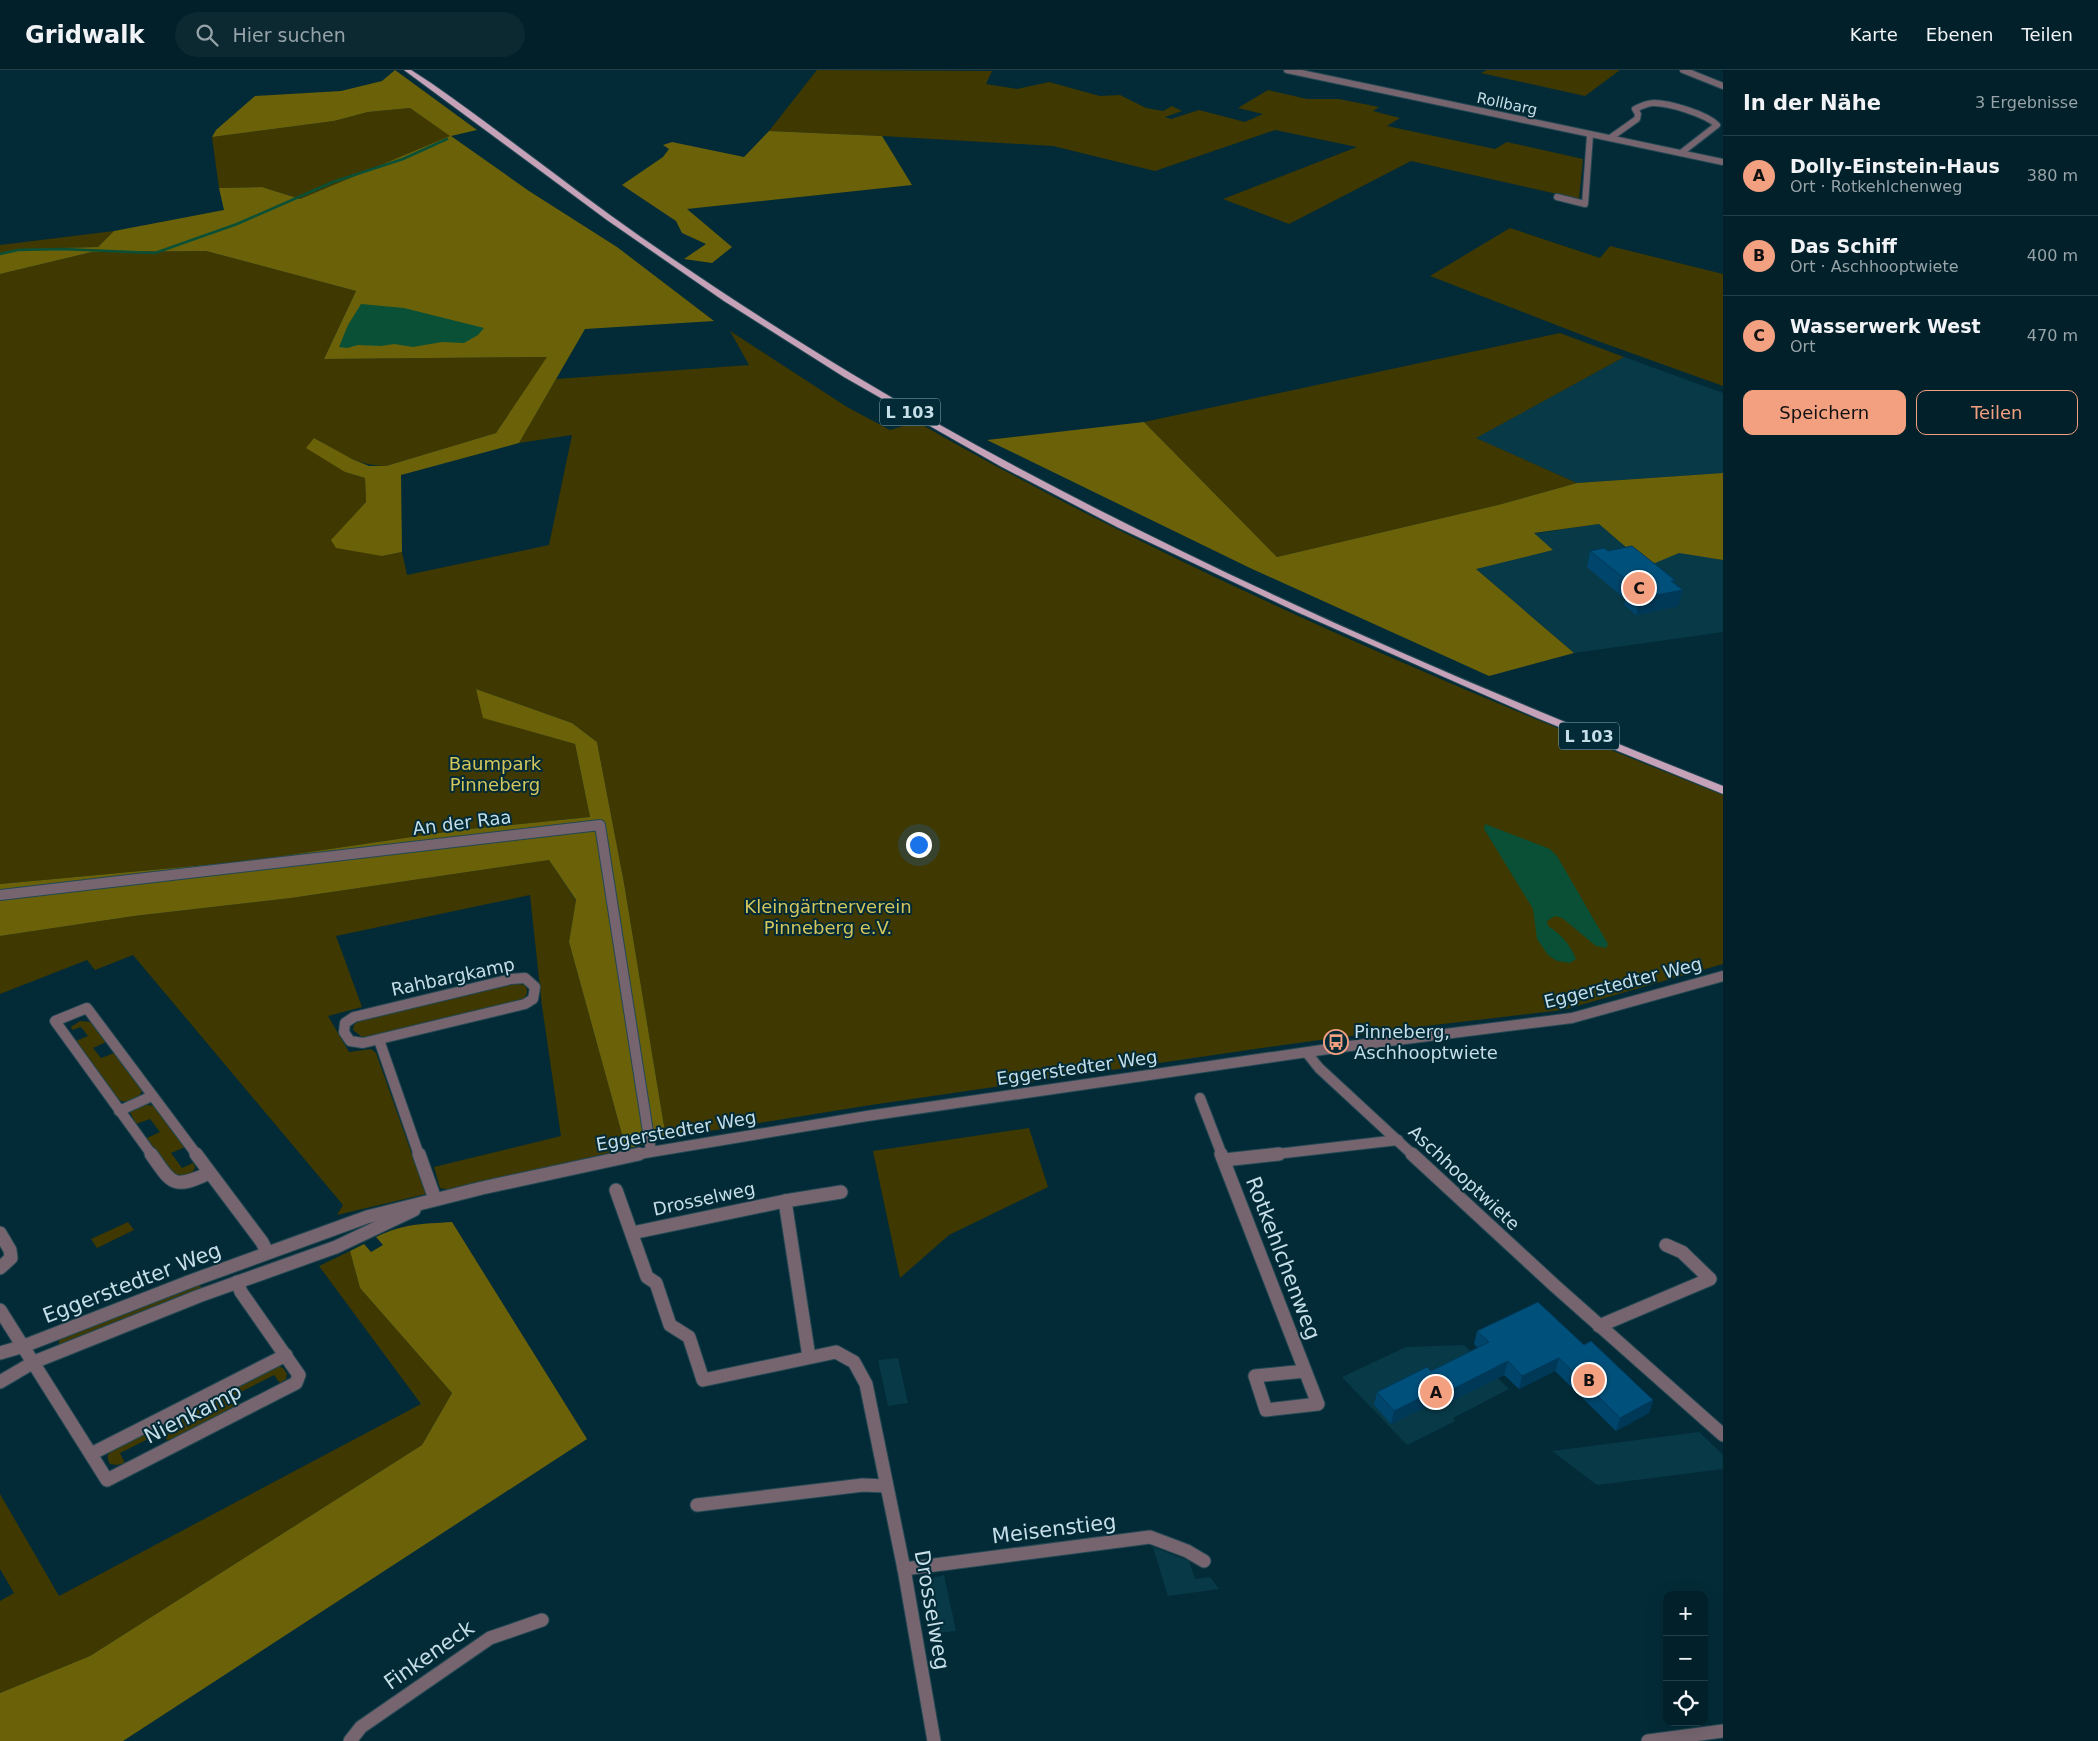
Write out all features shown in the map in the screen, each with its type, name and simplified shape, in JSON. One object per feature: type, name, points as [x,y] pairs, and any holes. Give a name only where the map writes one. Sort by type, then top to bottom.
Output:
[{"type":"main road","name":"L 103","points":[[407,70],[669,260],[780,333],[977,450],[1082,506],[1235,581],[1425,666],[1723,790]]},
{"type":"street","name":"Rollbarg","points":[[1287,70],[1723,162]]},
{"type":"street","points":[[1683,70],[1723,86]]},
{"type":"street","points":[[1610,138],[1636,119],[1638,114],[1635,108],[1649,103],[1680,108],[1717,125],[1681,153]]},
{"type":"street","points":[[1557,197],[1585,204],[1590,135]]},
{"type":"street","name":"An der Raa","points":[[0,895],[600,825],[651,1150]]},
{"type":"street","name":"Eggerstedter Weg","points":[[0,1353],[24,1346],[267,1252],[367,1217],[436,1199],[651,1150],[867,1116],[1474,1029],[1572,1018],[1723,976]]},
{"type":"street","name":"Rahbargkamp","points":[[525,978],[535,987],[533,999],[525,1004],[379,1040],[363,1043],[350,1041],[344,1032],[345,1023],[354,1017],[511,979],[525,978]]},
{"type":"street","points":[[209,1173],[188,1182],[176,1184],[169,1179],[55,1021],[87,1008],[262,1242],[267,1252]]},
{"type":"street","points":[[379,1040],[436,1199]]},
{"type":"street","name":"Aschhooptwiete","points":[[1307,1053],[1319,1068],[1599,1326],[1723,1435]]},
{"type":"street","points":[[119,1110],[152,1096]]},
{"type":"street","name":"Rotkehlchenweg","points":[[1200,1098],[1318,1404],[1266,1410],[1255,1376],[1305,1371]]},
{"type":"street","name":"Rotkehlchenweg","points":[[1224,1160],[1398,1140]]},
{"type":"street","name":"Drosselweg","points":[[616,1190],[647,1277],[656,1283],[670,1325],[689,1337],[703,1380],[836,1352],[854,1362],[866,1384],[904,1569],[934,1741]]},
{"type":"street","name":"Drosselweg","points":[[632,1233],[785,1201],[842,1192]]},
{"type":"street","name":"Eggerstedter Weg","points":[[0,1382],[34,1362],[237,1282],[336,1247],[436,1199]]},
{"type":"street","points":[[785,1201],[810,1357]]},
{"type":"street","points":[[0,1233],[10,1250],[11,1258],[0,1268]]},
{"type":"street","points":[[1599,1326],[1710,1279],[1682,1252],[1666,1245]]},
{"type":"street","points":[[254,1257],[262,1273]]},
{"type":"street","name":"Nienkamp","points":[[34,1362],[108,1480],[296,1383],[299,1375],[241,1292],[237,1282]]},
{"type":"street","points":[[0,1310],[34,1362]]},
{"type":"street","name":"Nienkamp","points":[[91,1454],[286,1355]]},
{"type":"street","points":[[697,1505],[863,1485],[886,1486]]},
{"type":"street","name":"Meisenstieg","points":[[904,1569],[1150,1537],[1187,1551],[1204,1561]]},
{"type":"street","name":"Finkeneck","points":[[350,1741],[362,1727],[490,1638],[542,1620]]},
{"type":"street","points":[[1648,1741],[1723,1730]]},
{"type":"shaded area","points":[[395,70],[477,130],[451,136],[529,191],[617,247],[714,321],[585,329],[519,443],[401,475],[402,552],[382,556],[336,548],[331,540],[366,502],[365,478],[345,472],[306,448],[314,438],[369,466],[386,466],[496,433],[547,357],[324,359],[356,291],[206,251],[92,252],[0,274],[0,253],[19,249],[98,247],[114,231],[224,210],[219,188],[262,187],[300,199],[450,136],[410,108],[368,112],[334,121],[212,137],[216,130],[255,96],[341,91],[382,81]]},
{"type":"shaded area","points":[[769,131],[882,136],[912,185],[687,209],[732,247],[712,263],[684,259],[706,244],[682,233],[676,221],[622,185],[663,157],[669,149],[663,145],[672,142],[744,157]]},
{"type":"shaded area","points":[[361,304],[404,308],[484,328],[478,335],[464,343],[442,342],[413,347],[394,344],[339,347],[348,325]]},
{"type":"shaded area","points":[[1624,357],[1723,393],[1723,473],[1577,483],[1475,438]]},
{"type":"shaded area","points":[[1144,422],[1277,557],[1498,505],[1577,483],[1723,473],[1723,560],[1679,553],[1648,566],[1599,524],[1534,533],[1553,550],[1476,569],[1574,653],[1489,676],[1250,568],[987,440]]},
{"type":"shaded area","points":[[1599,524],[1648,566],[1679,552],[1723,560],[1723,632],[1574,653],[1475,568],[1553,550],[1533,534]]},
{"type":"shaded area","points":[[476,689],[572,723],[597,742],[624,883],[666,1138],[626,1149],[569,942],[576,900],[549,860],[291,898],[134,916],[0,936],[0,884],[249,861],[459,830],[590,817],[575,744],[483,718]]},
{"type":"shaded area","points":[[1485,824],[1550,849],[1557,856],[1608,944],[1606,948],[1596,946],[1562,918],[1555,916],[1547,921],[1548,926],[1565,940],[1576,959],[1570,963],[1557,961],[1548,955],[1537,939],[1533,909],[1484,829]]},
{"type":"shaded area","points":[[452,1222],[587,1439],[123,1741],[0,1741],[0,1693],[90,1656],[422,1445],[452,1393],[360,1288],[350,1251],[364,1244],[371,1252],[383,1245],[376,1237],[396,1229],[414,1225]]},
{"type":"shaded area","points":[[1464,1345],[1509,1389],[1453,1418],[1455,1421],[1407,1445],[1342,1377],[1406,1347]]},
{"type":"shaded area","points":[[898,1358],[908,1403],[888,1406],[878,1360]]},
{"type":"shaded area","points":[[1699,1432],[1723,1455],[1723,1469],[1597,1485],[1552,1451]]},
{"type":"shaded area","points":[[1153,1547],[1189,1561],[1195,1579],[1210,1577],[1219,1589],[1168,1596]]},
{"type":"shaded area","points":[[944,1575],[956,1631],[938,1633],[927,1579]]},
{"type":"green space","points":[[817,70],[992,71],[986,84],[1017,89],[1049,82],[1100,96],[1120,95],[1146,108],[1163,111],[1172,106],[1182,111],[1165,117],[1171,119],[1199,110],[1245,122],[1263,114],[1238,108],[1268,90],[1307,99],[1339,99],[1379,107],[1373,111],[1400,118],[1387,126],[1495,149],[1507,142],[1583,159],[1579,199],[1411,161],[1289,224],[1223,199],[1357,147],[1275,130],[1155,171],[1053,146],[769,131]]},
{"type":"green space","points":[[1487,70],[1620,70],[1585,96],[1481,73]]},
{"type":"green space","points":[[410,108],[451,136],[300,199],[262,187],[219,188],[212,137],[334,121],[368,112]]},
{"type":"green space","points":[[1510,228],[1600,258],[1610,246],[1723,274],[1723,386],[1595,340],[1430,276]]},
{"type":"green space","points":[[114,231],[98,247],[19,249],[0,253],[0,245]]},
{"type":"green space","points":[[206,251],[356,291],[324,359],[548,357],[496,433],[386,466],[357,461],[314,438],[345,472],[365,478],[366,502],[332,540],[382,556],[402,552],[407,575],[549,545],[572,435],[519,443],[556,379],[749,365],[730,331],[847,407],[890,430],[917,422],[1014,476],[1113,527],[1313,623],[1517,711],[1723,795],[1723,964],[1563,1010],[1283,1045],[871,1105],[666,1138],[624,883],[597,742],[572,723],[476,689],[484,718],[575,744],[590,817],[459,830],[249,861],[0,884],[0,274],[92,252]]},
{"type":"green space","points":[[1560,333],[1624,357],[1476,438],[1577,483],[1498,505],[1277,557],[1144,422]]},
{"type":"green space","points":[[549,860],[576,901],[569,942],[626,1149],[450,1190],[440,1188],[434,1167],[561,1136],[542,1006],[530,895],[336,936],[362,1007],[328,1016],[349,1052],[371,1049],[376,1053],[426,1194],[337,1215],[343,1205],[133,955],[95,970],[87,960],[0,994],[0,936],[134,916],[291,898]]},
{"type":"green space","points":[[510,983],[525,985],[527,992],[523,999],[371,1037],[362,1037],[353,1030],[354,1025],[358,1021]]},
{"type":"green space","points":[[80,1021],[91,1022],[106,1042],[93,1048],[101,1058],[114,1053],[142,1091],[135,1099],[126,1102],[119,1100],[76,1041],[88,1036],[81,1027],[72,1030],[71,1027]]},
{"type":"green space","points":[[142,1104],[154,1106],[185,1147],[171,1153],[182,1168],[193,1163],[195,1167],[192,1173],[180,1176],[173,1175],[147,1138],[160,1132],[150,1119],[136,1124],[130,1112]]},
{"type":"green space","points":[[1029,1128],[1048,1187],[949,1235],[900,1278],[873,1151]]},
{"type":"green space","points":[[128,1222],[134,1230],[97,1248],[91,1239]]},
{"type":"green space","points":[[350,1251],[360,1288],[452,1393],[422,1445],[90,1656],[0,1693],[0,1601],[14,1593],[0,1569],[0,1494],[59,1596],[421,1404],[319,1266]]},
{"type":"green space","points":[[197,1284],[201,1286],[200,1290],[62,1345],[59,1344],[59,1337]]},
{"type":"green space","points":[[278,1366],[283,1368],[287,1374],[286,1379],[280,1383],[274,1375],[233,1396],[239,1404],[230,1409],[232,1413],[179,1440],[177,1436],[168,1441],[162,1432],[120,1453],[125,1463],[110,1464],[108,1456],[113,1448]]},
{"type":"building","points":[[1632,546],[1675,580],[1671,581],[1683,590],[1640,598],[1628,589],[1635,587],[1590,551],[1604,548],[1608,551]]},
{"type":"building","points":[[1538,1302],[1584,1345],[1591,1341],[1653,1400],[1620,1418],[1559,1358],[1522,1376],[1508,1361],[1449,1391],[1444,1386],[1394,1411],[1377,1392],[1427,1367],[1431,1371],[1489,1342],[1477,1331]]},
{"type":"waterway","points":[[0,254],[18,250],[62,249],[155,253],[237,224],[333,182],[403,159],[447,139]]},
{"type":"place","name":"Wasserwerk West","points":[[1639,588]]},
{"type":"place","name":"Pinneberg, Aschhooptwiete","points":[[1336,1042]]},
{"type":"place","name":"Das Schiff","points":[[1589,1380]]},
{"type":"place","name":"Dolly-Einstein-Haus","points":[[1436,1392]]},
{"type":"park label","name":"Baumpark Pinneberg","points":[[495,774]]},
{"type":"park label","name":"Kleingärtnerverein Pinneberg e.V.","points":[[828,918]]}]
